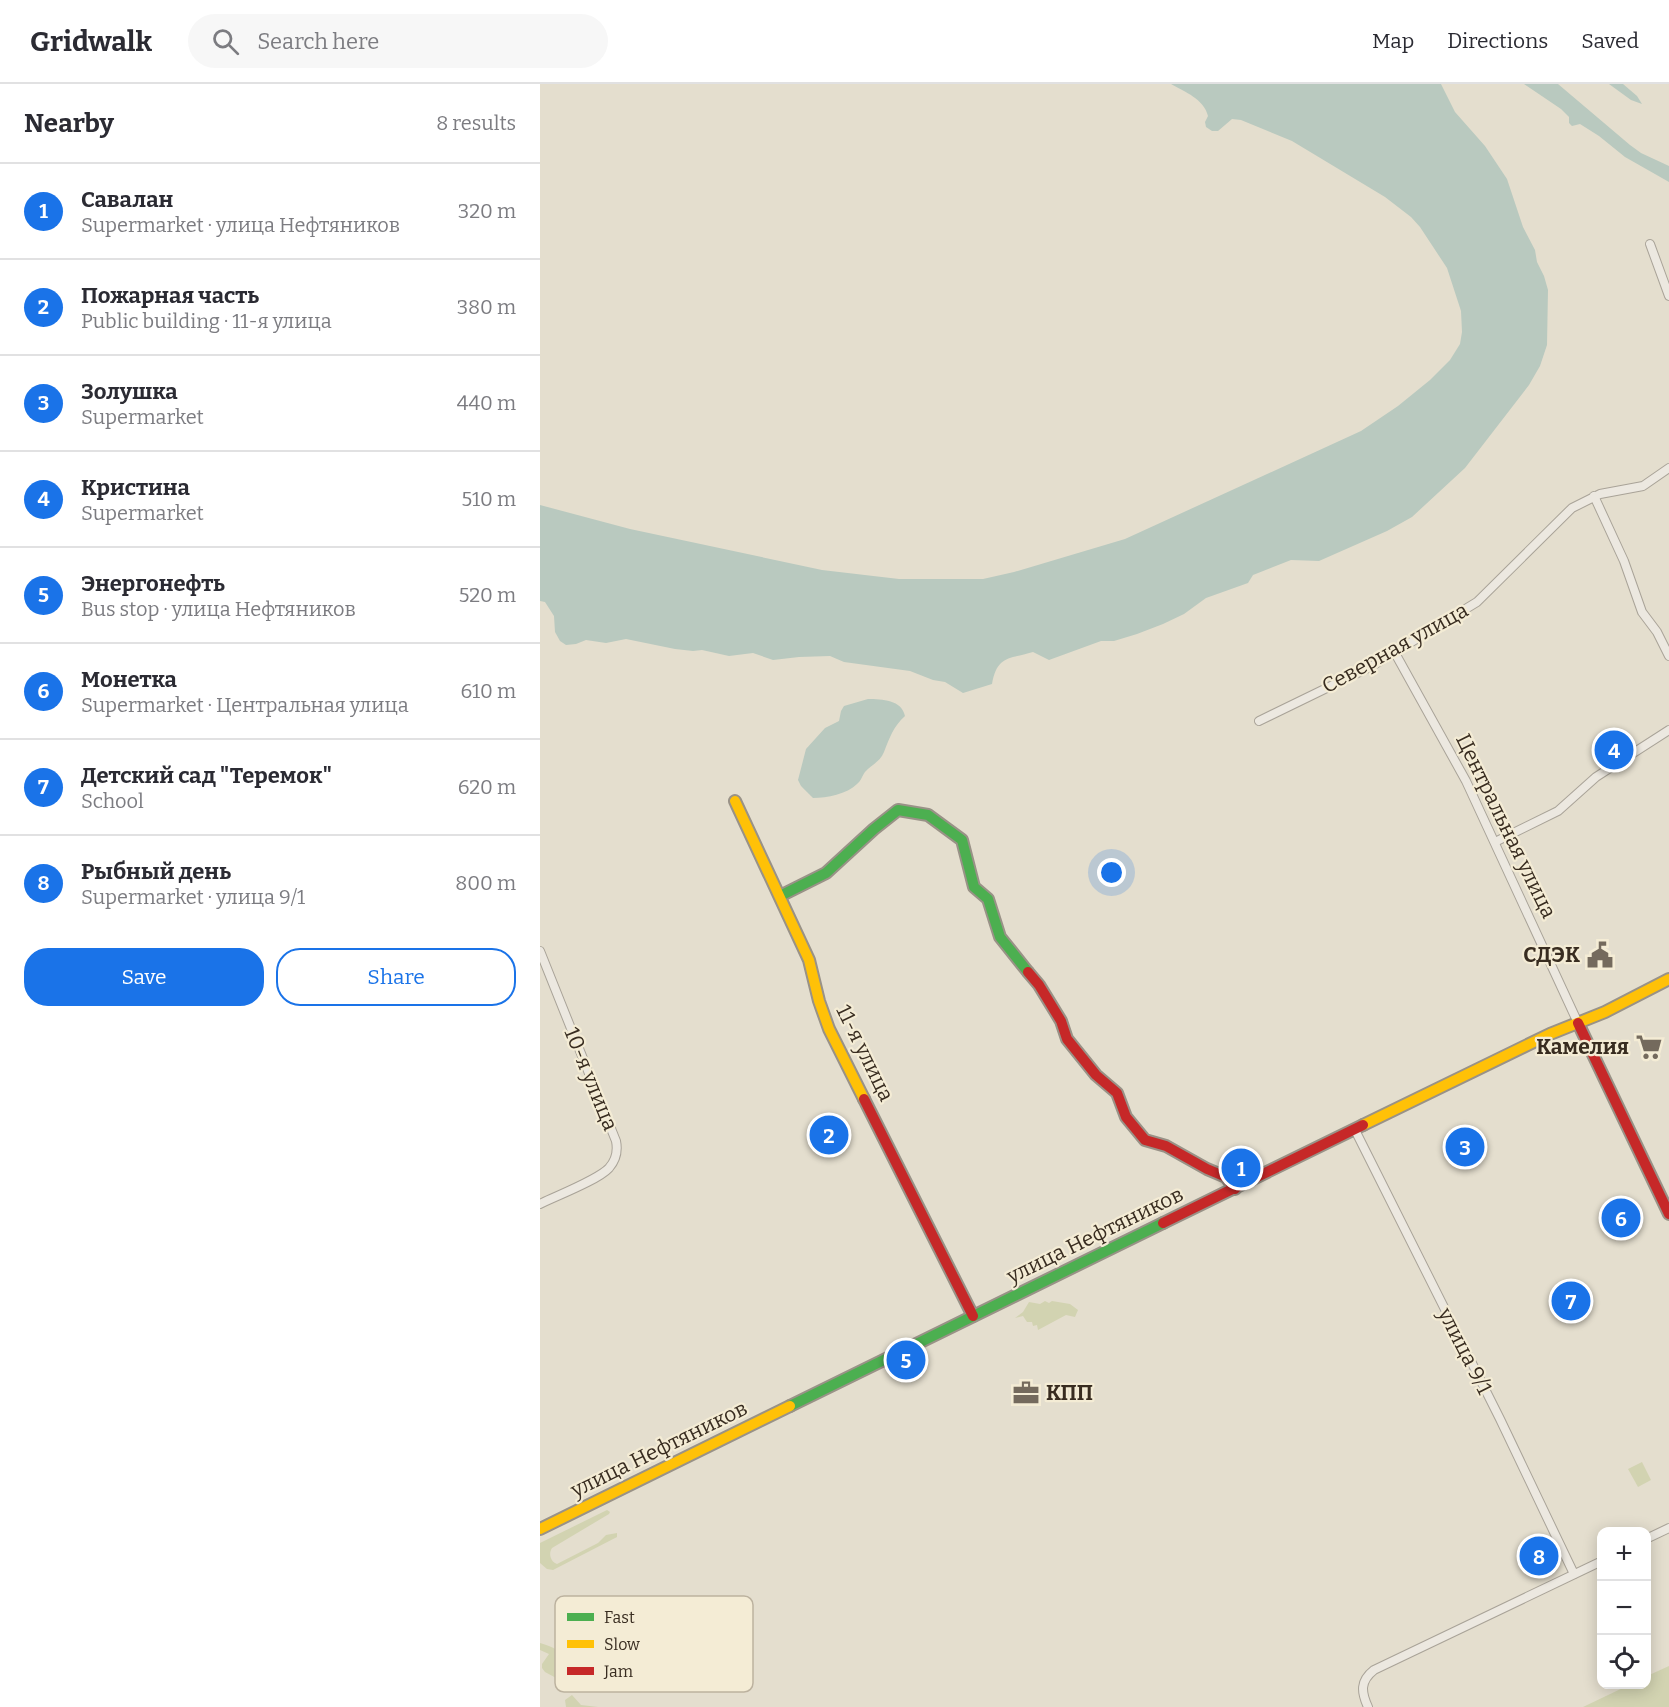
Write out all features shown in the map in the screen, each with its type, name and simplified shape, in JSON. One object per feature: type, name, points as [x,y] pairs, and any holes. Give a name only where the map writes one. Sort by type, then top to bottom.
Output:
[{"type":"street","points":[[1650,244],[1669,296]]},
{"type":"street","name":"Северная улица","points":[[1259,721],[1372,666],[1477,602],[1565,513],[1594,496],[1643,486],[1669,468]]},
{"type":"street","points":[[1594,496],[1624,561],[1642,612],[1657,632],[1669,656]]},
{"type":"street","name":"Центральная улица","points":[[1395,653],[1466,781],[1669,1214]]},
{"type":"street","points":[[1495,842],[1558,811],[1596,777],[1669,730]]},
{"type":"street","name":"11-я улица","points":[[735,801],[809,960],[819,1001],[829,1029],[973,1316]]},
{"type":"street","points":[[780,896],[826,873],[898,810],[928,815],[962,840],[974,887],[988,899],[997,931],[1003,942],[1039,985],[1061,1021],[1067,1039],[1096,1075],[1117,1093],[1124,1112],[1140,1134],[1145,1140],[1166,1146],[1200,1166],[1226,1176],[1235,1189]]},
{"type":"street","name":"10-я улица","points":[[540,951],[617,1151],[607,1170],[540,1204]]},
{"type":"street","name":"улица Нефтяников","points":[[540,1529],[1529,1043],[1605,1012],[1669,979]]},
{"type":"street","name":"улица 9/1","points":[[1355,1130],[1500,1419],[1574,1574]]},
{"type":"street","points":[[1651,1537],[1669,1528]]},
{"type":"street","points":[[1368,1707],[1362,1692],[1363,1684],[1367,1676],[1378,1668],[1597,1563]]},
{"type":"green space","points":[[1045,1301],[1070,1304],[1078,1310],[1075,1317],[1066,1315],[1038,1330],[1037,1325],[1033,1326],[1032,1322],[1027,1322],[1023,1316],[1015,1318],[1023,1312],[1029,1302],[1040,1304]]},
{"type":"green space","points":[[1642,1462],[1651,1480],[1638,1487],[1628,1469]]},
{"type":"green space","points":[[607,1510],[609,1514],[552,1548],[551,1558],[557,1564],[598,1543],[606,1535],[617,1533],[617,1537],[553,1570],[547,1569],[540,1563],[540,1543]]},
{"type":"green space","points":[[540,1643],[555,1649],[555,1677],[542,1668],[549,1654],[540,1650]]},
{"type":"green space","points":[[1669,1666],[1669,1707],[1583,1707],[1621,1689],[1651,1689],[1651,1674]]},
{"type":"green space","points":[[572,1695],[581,1705],[598,1707],[566,1707],[565,1700]]},
{"type":"shaded area","points":[[1171,84],[1441,84],[1455,112],[1485,146],[1507,179],[1548,290],[1547,345],[1540,366],[1529,385],[1465,468],[1412,517],[1387,531],[1319,561],[1291,560],[1253,575],[1248,583],[1206,598],[1184,614],[1137,634],[1114,641],[1101,641],[1049,660],[1033,652],[1005,660],[997,668],[992,684],[963,693],[945,682],[910,671],[844,662],[830,656],[773,660],[753,653],[729,656],[702,650],[675,649],[626,639],[606,643],[586,640],[566,645],[560,641],[555,632],[554,616],[545,602],[540,601],[540,505],[630,529],[822,570],[899,579],[983,579],[1125,539],[1361,431],[1398,406],[1430,380],[1450,360],[1460,344],[1461,311],[1447,268],[1420,227],[1385,197],[1292,141],[1241,120],[1232,119],[1218,131],[1212,131],[1206,127],[1205,122],[1208,116],[1202,105]]},
{"type":"shaded area","points":[[1524,84],[1558,84],[1630,145],[1641,153],[1669,166],[1669,182],[1625,157],[1580,124],[1572,126],[1569,123],[1569,117],[1561,109]]},
{"type":"shaded area","points":[[1609,84],[1623,84],[1637,96],[1642,104],[1631,100]]},
{"type":"shaded area","points":[[868,699],[885,700],[896,704],[905,716],[895,728],[878,761],[865,772],[858,783],[842,793],[813,798],[798,780],[806,749],[825,728],[839,721],[844,706]]},
{"type":"traffic: fast","points":[[780,896],[826,873],[898,810],[928,815],[962,840],[974,887],[988,899],[1000,937],[1028,972]]},
{"type":"traffic: fast","points":[[790,1406],[1163,1223]]},
{"type":"traffic: slow","points":[[735,801],[809,960],[819,1001],[829,1029],[864,1099]]},
{"type":"traffic: slow","points":[[1363,1125],[1550,1034],[1605,1012],[1669,979]]},
{"type":"traffic: slow","points":[[540,1529],[790,1406]]},
{"type":"traffic: jam","points":[[1028,972],[1039,985],[1061,1021],[1067,1039],[1096,1075],[1117,1093],[1126,1117],[1145,1140],[1166,1146],[1226,1177],[1235,1189]]},
{"type":"traffic: jam","points":[[1578,1023],[1669,1214]]},
{"type":"traffic: jam","points":[[864,1099],[973,1316]]},
{"type":"traffic: jam","points":[[1163,1223],[1363,1125]]},
{"type":"place","name":"Кристина","points":[[1614,750]]},
{"type":"place","name":"СДЭК","points":[[1600,955]]},
{"type":"place","name":"Камелия","points":[[1649,1047]]},
{"type":"place","name":"Пожарная часть","points":[[829,1135]]},
{"type":"place","name":"Золушка","points":[[1465,1147]]},
{"type":"place","name":"Савалан","points":[[1241,1168]]},
{"type":"place","name":"Монетка","points":[[1621,1218]]},
{"type":"place","name":"Детский сад \"Теремок\"","points":[[1571,1301]]},
{"type":"place","name":"Энергонефть","points":[[906,1360]]},
{"type":"place","name":"КПП","points":[[1026,1393]]},
{"type":"place","name":"Рыбный день","points":[[1539,1556]]}]
